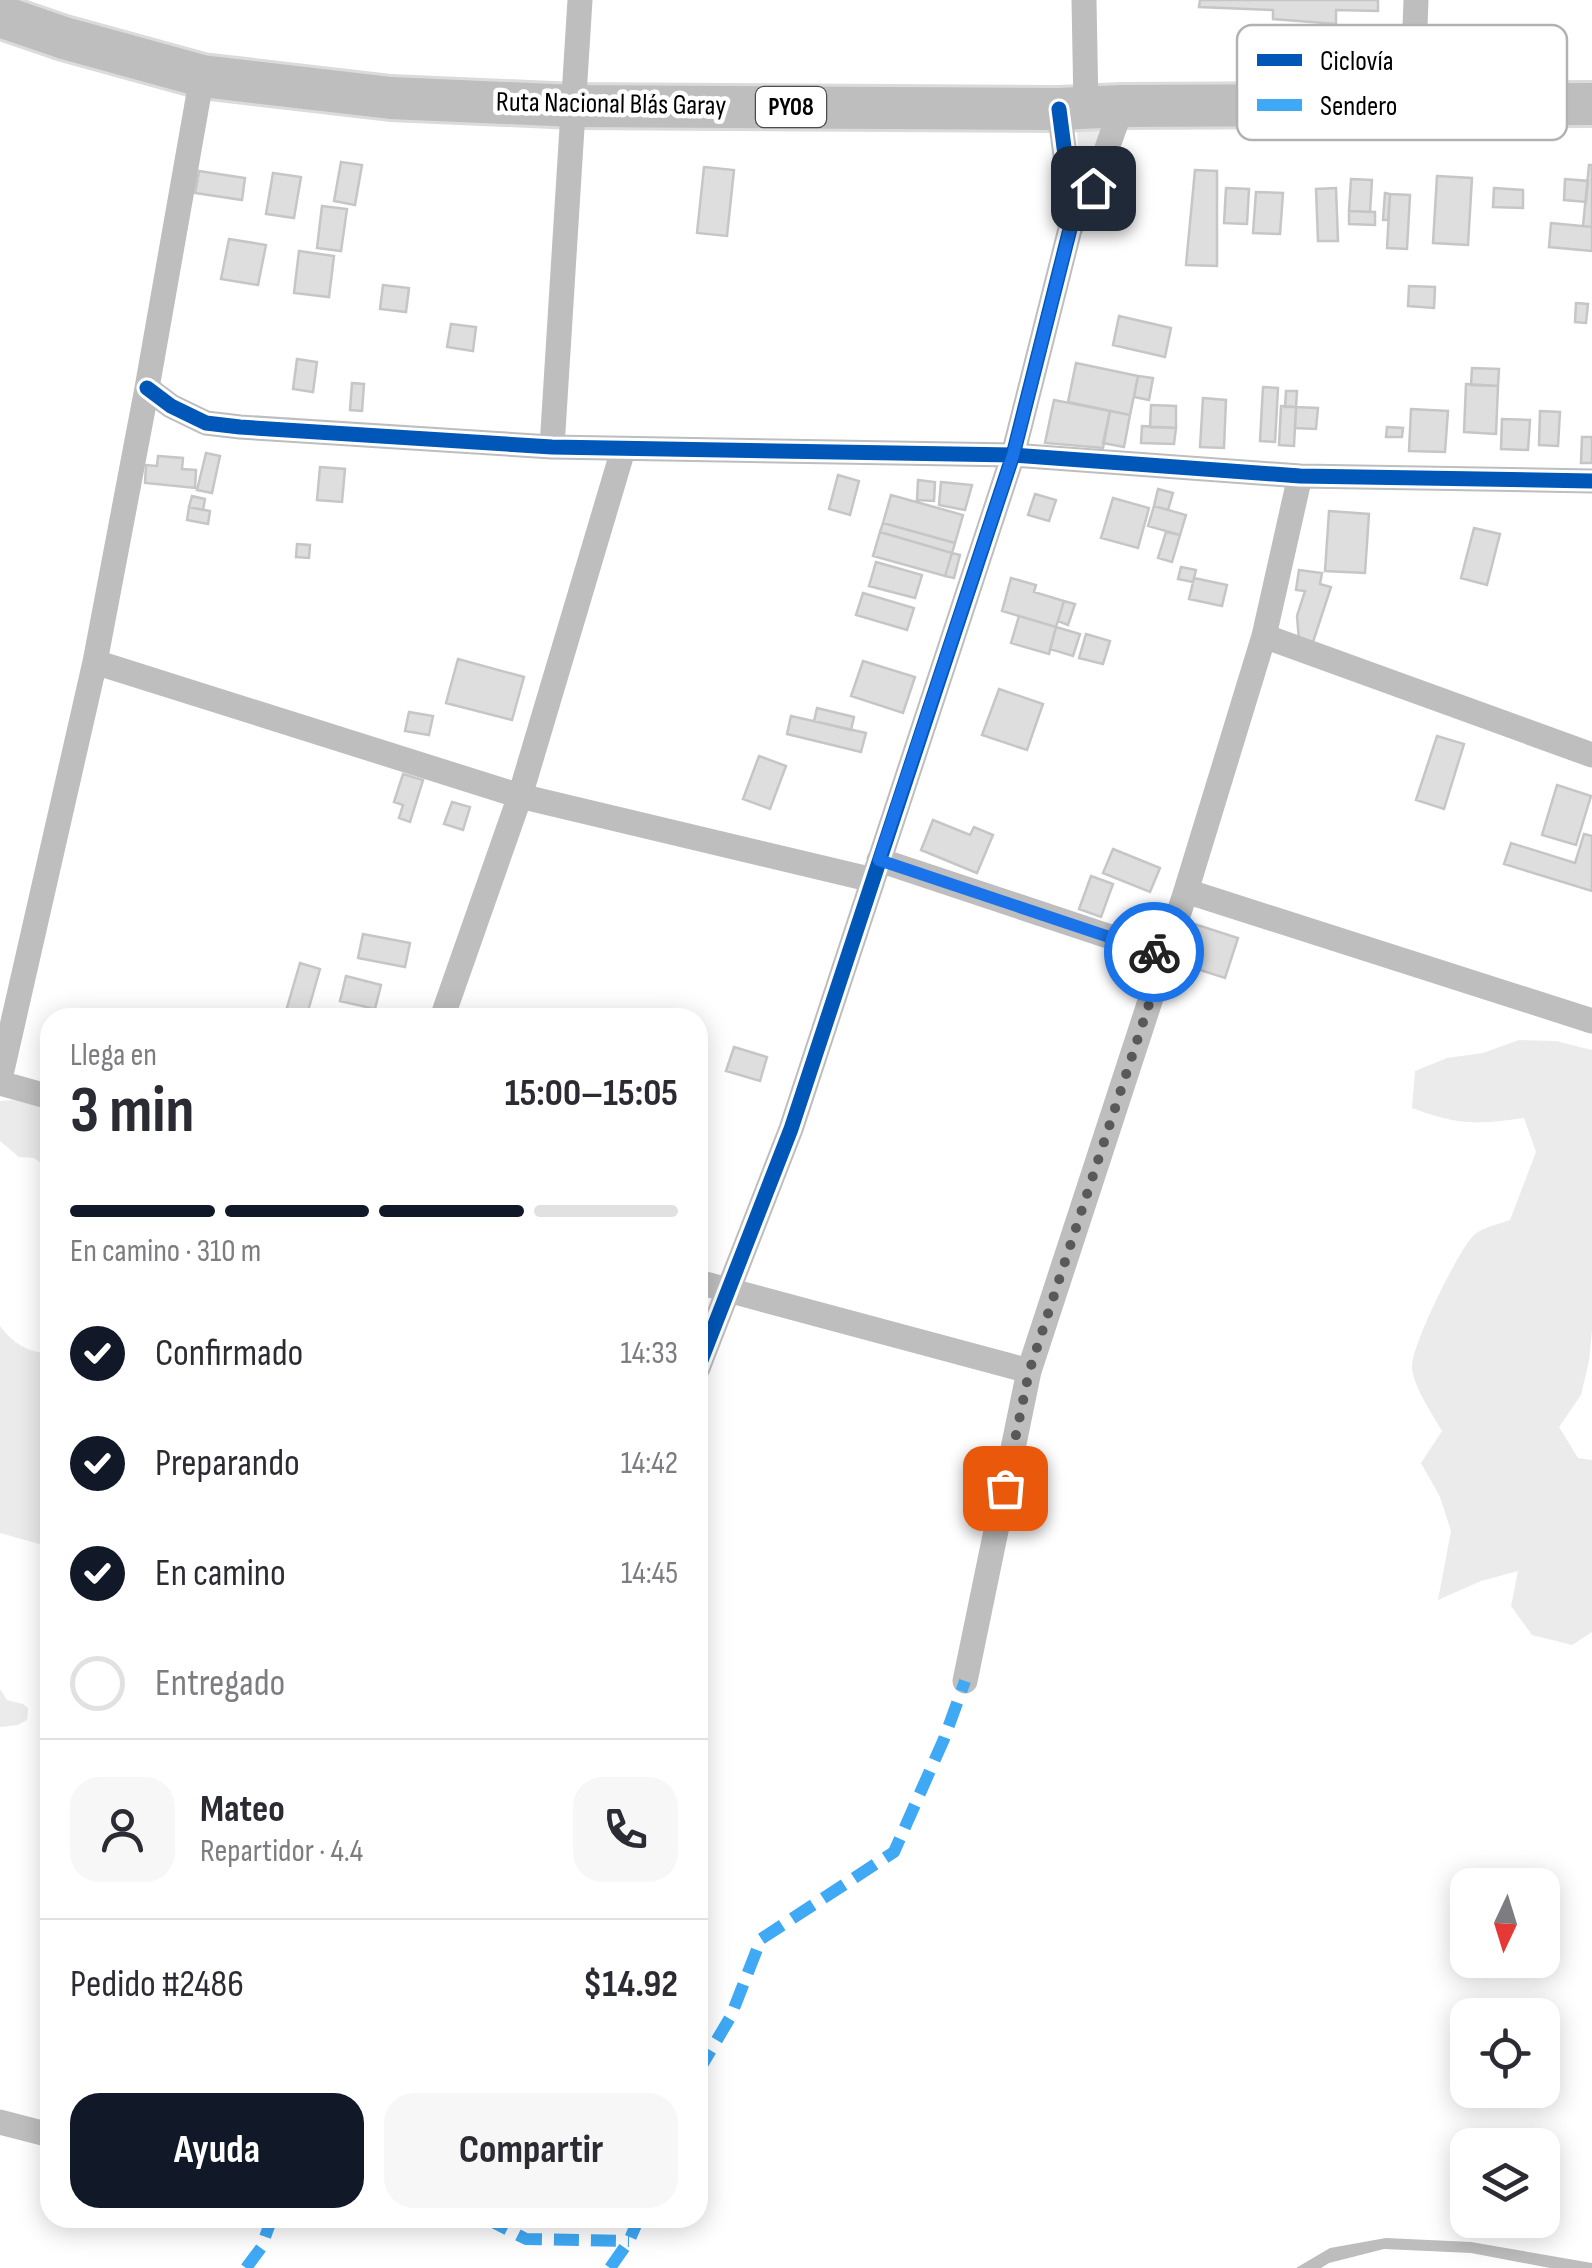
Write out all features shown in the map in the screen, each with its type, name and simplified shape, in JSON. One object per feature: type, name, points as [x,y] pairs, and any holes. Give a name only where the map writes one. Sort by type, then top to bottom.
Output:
[{"type":"highway","name":"Ruta Nacional Blás Garay","points":[[0,16],[202,76],[391,98],[575,106],[1237,107]]},
{"type":"highway","name":"Ruta Nacional Blás Garay","points":[[1567,104],[1592,104]]},
{"type":"street","points":[[552,448],[580,0]]},
{"type":"street","points":[[708,1343],[791,1130],[1013,455],[1070,229],[1093,188],[1084,0]]},
{"type":"street","points":[[1415,25],[1416,0]]},
{"type":"street","points":[[40,1095],[0,1081],[95,662],[202,76]]},
{"type":"street","points":[[1070,229],[1069,186],[1089,108]]},
{"type":"street","points":[[147,388],[171,406],[206,422],[240,428],[552,448],[1013,455],[1300,476],[1592,482]]},
{"type":"street","points":[[446,1008],[520,796],[623,450]]},
{"type":"street","points":[[965,1681],[1029,1372],[1186,891],[1264,636],[1300,476]]},
{"type":"street","points":[[1264,636],[1592,755]]},
{"type":"street","points":[[95,662],[520,796],[876,870],[1165,955]]},
{"type":"street","points":[[1186,891],[1592,1020]]},
{"type":"street","points":[[708,1285],[1029,1372]]},
{"type":"street","points":[[0,2122],[40,2132]]},
{"type":"shaded area","points":[[1102,127],[1084,179],[1080,179],[1077,130]]},
{"type":"shaded area","points":[[1519,1040],[1556,1041],[1592,1050],[1592,1330],[1581,1395],[1559,1427],[1578,1458],[1592,1460],[1592,1632],[1572,1645],[1532,1635],[1511,1606],[1518,1571],[1481,1581],[1438,1600],[1451,1531],[1440,1497],[1421,1463],[1442,1431],[1420,1392],[1412,1368],[1427,1321],[1458,1259],[1478,1232],[1510,1220],[1536,1152],[1524,1118],[1467,1122],[1412,1108],[1415,1071],[1447,1058],[1483,1053]]},
{"type":"shaded area","points":[[0,1101],[40,1106],[40,1162],[19,1157],[0,1141]]},
{"type":"shaded area","points":[[0,1326],[22,1346],[40,1352],[40,1544],[0,1533]]},
{"type":"shaded area","points":[[0,1689],[7,1700],[28,1708],[27,1720],[0,1727]]},
{"type":"shaded area","points":[[1386,2238],[1471,2242],[1592,2263],[1592,2268],[1550,2268],[1471,2253],[1384,2249],[1321,2268],[1296,2268],[1330,2248]]},
{"type":"building","points":[[1200,0],[1378,0],[1378,11],[1336,10],[1336,24],[1273,19],[1273,10],[1199,7]]},
{"type":"building","points":[[341,162],[362,165],[355,205],[334,201]]},
{"type":"building","points":[[1592,165],[1592,227],[1583,226]]},
{"type":"building","points":[[704,167],[734,170],[727,236],[697,233]]},
{"type":"building","points":[[1195,170],[1217,171],[1217,266],[1186,265]]},
{"type":"building","points":[[199,171],[245,178],[242,200],[195,193]]},
{"type":"building","points":[[273,173],[301,177],[294,218],[266,214]]},
{"type":"building","points":[[1437,176],[1472,178],[1468,245],[1433,243]]},
{"type":"building","points":[[1351,179],[1372,180],[1370,212],[1349,211]]},
{"type":"building","points":[[1565,179],[1588,181],[1586,202],[1564,200]]},
{"type":"building","points":[[1226,188],[1249,189],[1247,224],[1224,223]]},
{"type":"building","points":[[1336,188],[1338,241],[1318,241],[1316,189]]},
{"type":"building","points":[[1494,188],[1523,190],[1523,208],[1493,207]]},
{"type":"building","points":[[1256,192],[1283,193],[1280,234],[1253,233]]},
{"type":"building","points":[[1385,193],[1390,194],[1388,220],[1383,220]]},
{"type":"building","points":[[1390,194],[1410,195],[1407,249],[1387,248]]},
{"type":"building","points":[[322,206],[347,209],[341,251],[317,248]]},
{"type":"building","points":[[1349,211],[1375,212],[1375,225],[1349,224]]},
{"type":"building","points":[[1551,223],[1592,227],[1592,251],[1549,247]]},
{"type":"building","points":[[229,239],[266,245],[258,285],[221,279]]},
{"type":"building","points":[[299,251],[334,256],[329,297],[294,293]]},
{"type":"building","points":[[383,285],[409,288],[406,312],[380,309]]},
{"type":"building","points":[[1409,286],[1435,287],[1434,308],[1408,306]]},
{"type":"building","points":[[1576,303],[1588,304],[1586,323],[1575,322]]},
{"type":"building","points":[[1119,316],[1171,328],[1165,357],[1113,345]]},
{"type":"building","points":[[451,324],[476,327],[473,351],[447,347]]},
{"type":"building","points":[[297,359],[317,362],[313,392],[293,389]]},
{"type":"building","points":[[1076,363],[1138,376],[1130,415],[1068,402]]},
{"type":"building","points":[[1472,368],[1499,369],[1498,386],[1471,385]]},
{"type":"building","points":[[1138,376],[1153,378],[1149,400],[1134,397]]},
{"type":"building","points":[[352,383],[364,384],[362,411],[350,410]]},
{"type":"building","points":[[1466,384],[1498,386],[1496,434],[1464,432]]},
{"type":"building","points":[[1263,387],[1278,388],[1275,442],[1260,441]]},
{"type":"building","points":[[1286,391],[1297,391],[1296,407],[1285,407]]},
{"type":"building","points":[[1203,398],[1226,400],[1224,448],[1200,447]]},
{"type":"building","points":[[1054,400],[1110,411],[1103,448],[1045,443]]},
{"type":"building","points":[[1151,405],[1176,406],[1176,428],[1150,427]]},
{"type":"building","points":[[1281,406],[1296,407],[1294,446],[1279,445]]},
{"type":"building","points":[[1296,407],[1318,408],[1316,429],[1295,428]]},
{"type":"building","points":[[1411,409],[1448,411],[1445,452],[1409,451]]},
{"type":"building","points":[[1110,411],[1130,415],[1124,447],[1103,443]]},
{"type":"building","points":[[1540,411],[1560,412],[1558,446],[1539,445]]},
{"type":"building","points":[[1502,419],[1530,420],[1528,450],[1501,449]]},
{"type":"building","points":[[1142,426],[1176,428],[1174,444],[1141,443]]},
{"type":"building","points":[[1387,427],[1403,428],[1402,437],[1386,437]]},
{"type":"building","points":[[1582,437],[1592,437],[1592,463],[1581,463]]},
{"type":"building","points":[[206,453],[220,456],[212,493],[197,490]]},
{"type":"building","points":[[158,456],[183,458],[182,469],[196,470],[195,488],[145,483],[146,465],[157,466]]},
{"type":"building","points":[[320,467],[345,469],[342,502],[317,500]]},
{"type":"building","points":[[838,475],[859,481],[850,515],[829,509]]},
{"type":"building","points":[[918,480],[935,482],[934,501],[917,500]]},
{"type":"building","points":[[941,482],[972,485],[965,510],[939,505]]},
{"type":"building","points":[[1158,489],[1173,493],[1168,510],[1154,506]]},
{"type":"building","points":[[1035,494],[1056,500],[1049,521],[1028,515]]},
{"type":"building","points":[[891,495],[963,515],[955,543],[883,523]]},
{"type":"building","points":[[192,496],[205,499],[203,510],[189,507]]},
{"type":"building","points":[[1113,498],[1149,508],[1138,548],[1101,538]]},
{"type":"building","points":[[1154,506],[1186,515],[1180,535],[1148,526]]},
{"type":"building","points":[[189,507],[210,511],[208,524],[187,520]]},
{"type":"building","points":[[1329,511],[1369,514],[1365,573],[1325,571]]},
{"type":"building","points":[[883,523],[955,543],[952,553],[880,532]]},
{"type":"building","points":[[1474,528],[1500,534],[1487,585],[1461,578]]},
{"type":"building","points":[[880,532],[952,553],[945,576],[873,556]]},
{"type":"building","points":[[1166,532],[1180,535],[1172,562],[1158,558]]},
{"type":"building","points":[[297,544],[310,545],[309,558],[296,557]]},
{"type":"building","points":[[952,553],[960,555],[954,578],[945,576]]},
{"type":"building","points":[[876,562],[922,575],[915,598],[869,586]]},
{"type":"building","points":[[1181,567],[1196,570],[1193,582],[1178,579]]},
{"type":"building","points":[[1299,570],[1322,573],[1320,584],[1331,587],[1312,645],[1299,640],[1297,616],[1305,591],[1296,590]]},
{"type":"building","points":[[1011,578],[1036,585],[1034,592],[1064,601],[1056,627],[1002,611]]},
{"type":"building","points":[[1194,578],[1227,585],[1222,606],[1189,599]]},
{"type":"building","points":[[863,593],[914,608],[907,630],[856,615]]},
{"type":"building","points":[[1064,601],[1075,604],[1068,625],[1058,621]]},
{"type":"building","points":[[1019,616],[1056,627],[1049,654],[1011,643]]},
{"type":"building","points":[[1056,627],[1080,634],[1073,656],[1050,649]]},
{"type":"building","points":[[1086,634],[1110,641],[1103,664],[1079,658]]},
{"type":"building","points":[[458,659],[524,677],[512,720],[446,703]]},
{"type":"building","points":[[863,661],[915,677],[903,713],[851,696]]},
{"type":"building","points":[[999,689],[1043,704],[1027,750],[982,735]]},
{"type":"building","points":[[817,708],[854,717],[851,730],[814,721]]},
{"type":"building","points":[[409,712],[433,716],[429,735],[405,731]]},
{"type":"building","points":[[791,716],[866,733],[861,752],[787,734]]},
{"type":"building","points":[[1437,736],[1464,744],[1444,809],[1416,800]]},
{"type":"building","points":[[759,756],[786,766],[770,809],[743,799]]},
{"type":"building","points":[[403,774],[423,780],[410,822],[399,818],[403,805],[394,802]]},
{"type":"building","points":[[1557,785],[1591,796],[1576,845],[1542,835]]},
{"type":"building","points":[[452,802],[470,807],[463,830],[444,824]]},
{"type":"building","points":[[933,820],[970,835],[974,827],[993,835],[977,873],[921,850]]},
{"type":"building","points":[[1584,834],[1592,836],[1592,891],[1504,864],[1511,843],[1575,863]]},
{"type":"building","points":[[1113,849],[1160,868],[1150,892],[1103,873]]},
{"type":"building","points":[[1091,876],[1113,884],[1101,917],[1079,909]]},
{"type":"building","points":[[1188,922],[1238,938],[1225,978],[1175,962]]},
{"type":"building","points":[[363,934],[410,943],[405,967],[358,958]]},
{"type":"building","points":[[300,963],[320,969],[309,1008],[287,1008]]},
{"type":"building","points":[[346,976],[381,985],[375,1008],[340,1001]]},
{"type":"building","points":[[734,1047],[767,1057],[760,1081],[726,1071]]},
{"type":"marked path","points":[[708,2055],[731,2016],[761,1939],[894,1852],[965,1681]]},
{"type":"marked path","points":[[246,2268],[261,2248],[268,2228]]},
{"type":"marked path","points":[[505,2228],[526,2239],[629,2241]]},
{"type":"marked path","points":[[610,2268],[635,2228]]},
{"type":"cycle path","points":[[708,1342],[791,1129],[1013,455],[1070,229],[1059,109]]},
{"type":"cycle path","points":[[147,388],[171,406],[206,423],[240,427],[552,447],[1013,455],[1300,476],[1592,481]]},
{"type":"way so far","points":[[1005,1488],[1029,1372],[1165,955],[1154,952]]},
{"type":"route","points":[[1093,188],[1070,229],[1013,455],[879,860],[1154,952]]}]
